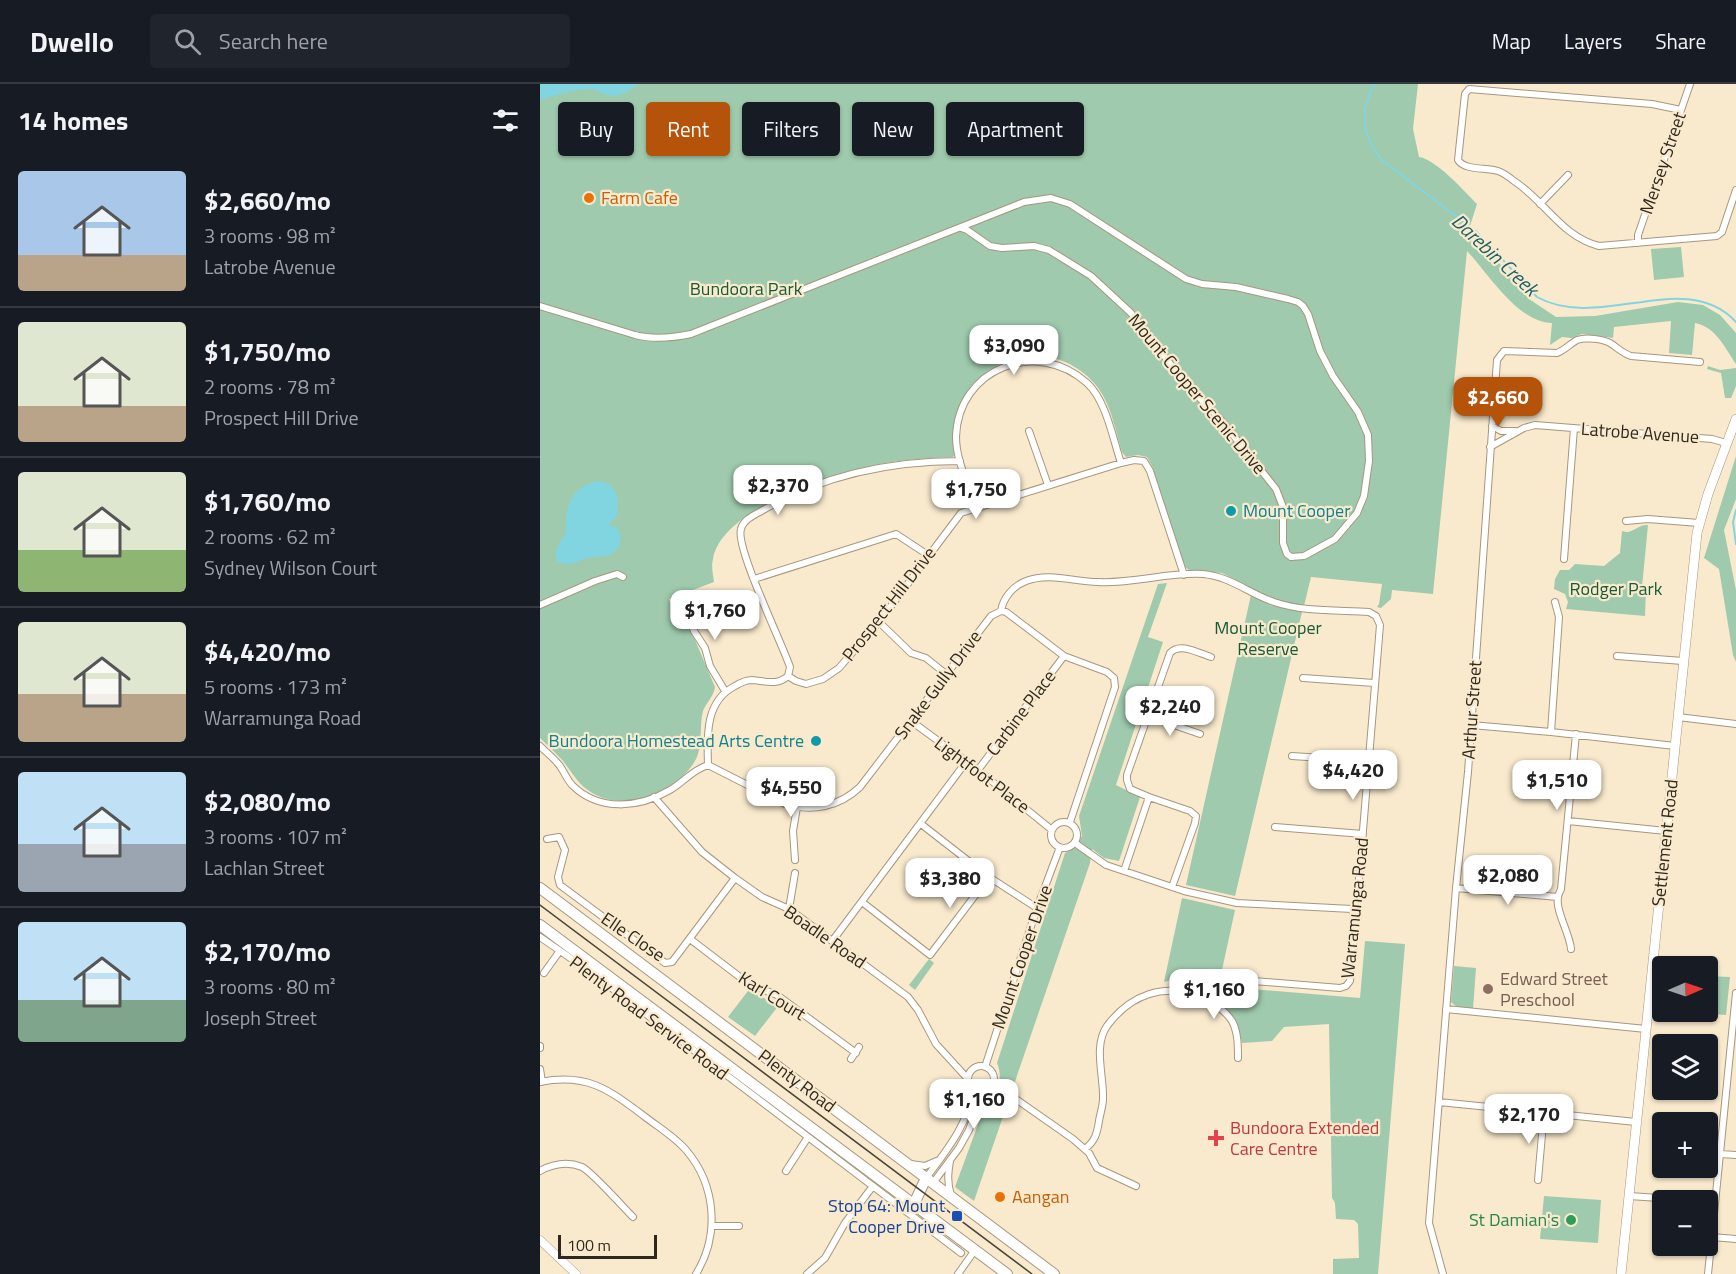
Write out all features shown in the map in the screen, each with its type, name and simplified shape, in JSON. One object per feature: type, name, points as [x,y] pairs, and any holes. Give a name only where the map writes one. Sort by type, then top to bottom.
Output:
[{"type":"highway","name":"Plenty Road","points":[[540,888],[1054,1274]]},
{"type":"highway","name":"Plenty Road","points":[[540,925],[760,1095],[914,1204],[1007,1274]]},
{"type":"highway","points":[[914,1204],[930,1180]]},
{"type":"main road","name":"Settlement Road","points":[[1621,1274],[1699,523],[1736,419]]},
{"type":"street","name":"Mersey Street","points":[[1638,243],[1638,235],[1690,84]]},
{"type":"street","points":[[1681,110],[1652,104],[1469,89],[1465,94],[1458,156],[1460,164],[1464,166],[1500,172],[1517,182],[1574,237],[1599,246],[1717,236],[1722,232],[1736,190]]},
{"type":"street","points":[[1540,204],[1568,175]]},
{"type":"street","name":"Mount Cooper Scenic Drive","points":[[1039,199],[1059,200],[1070,204],[1115,231],[1186,279],[1202,284],[1236,287],[1298,302],[1308,314],[1320,351],[1333,376],[1358,412],[1368,435],[1369,461],[1364,496],[1357,513],[1344,530],[1329,543],[1304,556],[1292,557],[1287,554],[1283,543],[1283,507],[1276,489],[1221,420],[1185,383],[1131,313],[1091,276],[1059,255],[1040,247],[990,246],[961,228],[1024,202],[1039,199]]},
{"type":"street","points":[[540,306],[635,335],[648,338],[672,338],[691,334],[961,228]]},
{"type":"street","name":"Arthur Street","points":[[1443,1274],[1429,1223],[1471,725],[1497,360],[1504,351],[1557,352],[1565,350],[1576,341],[1587,339],[1608,342],[1631,356],[1700,362]]},
{"type":"street","points":[[976,508],[960,461],[956,439],[958,417],[970,395],[989,373],[1016,362],[1044,361],[1067,368],[1089,384],[1101,402],[1121,463]]},
{"type":"street","name":"Latrobe Avenue","points":[[1492,426],[1504,432],[1535,425],[1712,439],[1726,443]]},
{"type":"street","points":[[1564,559],[1575,428]]},
{"type":"street","name":"Latrobe Avenue","points":[[1490,447],[1519,430]]},
{"type":"street","points":[[1029,431],[1048,485]]},
{"type":"street","name":"Prospect Hill Drive","points":[[725,691],[746,681],[778,682],[788,676],[806,684],[828,676],[839,668],[879,622],[961,513],[1121,463],[1134,460],[1144,461],[1150,471],[1184,575]]},
{"type":"street","points":[[788,676],[790,667],[754,579],[741,539],[741,529],[747,520],[772,505],[814,486],[848,475],[889,466],[930,461],[960,461]]},
{"type":"street","points":[[1626,521],[1648,519],[1699,523]]},
{"type":"street","points":[[754,579],[896,534],[928,555]]},
{"type":"street","points":[[540,605],[595,581],[617,574],[623,577]]},
{"type":"street","name":"Snake Gully Drive","points":[[708,765],[785,804],[797,807],[825,807],[843,801],[854,793],[991,616],[1001,611],[1004,599],[1014,588],[1026,581],[1041,578],[1072,578],[1098,582],[1203,574],[1221,578],[1274,602],[1295,607],[1369,612],[1376,616]]},
{"type":"street","points":[[540,746],[554,759],[571,783],[597,802],[617,806],[640,803],[671,790],[696,769],[708,765],[709,717],[719,697],[725,691],[710,666],[705,648],[694,631],[682,602]]},
{"type":"street","points":[[1551,732],[1559,617],[1555,602]]},
{"type":"street","points":[[1001,611],[1006,612],[1064,656],[1107,672],[1114,678],[1115,687],[1070,822]]},
{"type":"street","name":"Warramunga Road","points":[[1241,980],[1340,988],[1346,986],[1350,981],[1355,923],[1352,909],[1357,903],[1380,625],[1376,616]]},
{"type":"street","points":[[879,622],[912,653],[926,658],[946,674]]},
{"type":"street","points":[[1172,887],[1196,816],[1190,811],[1130,789],[1127,780],[1171,651],[1182,648],[1211,657]]},
{"type":"street","name":"Carbine Place","points":[[978,770],[1064,656]]},
{"type":"street","points":[[1617,656],[1683,661]]},
{"type":"street","points":[[1303,678],[1374,683]]},
{"type":"street","points":[[1148,716],[1200,734]]},
{"type":"street","points":[[1678,717],[1736,724]]},
{"type":"street","name":"Lightfoot Place","points":[[911,721],[978,770],[1052,830]]},
{"type":"street","points":[[1471,725],[1675,746]]},
{"type":"street","points":[[1572,949],[1560,912],[1558,897],[1561,889],[1576,734]]},
{"type":"street","points":[[1292,756],[1368,761]]},
{"type":"street","points":[[833,940],[966,762]]},
{"type":"street","name":"Boadle Road","points":[[654,797],[702,852],[762,897],[789,909],[833,940],[913,1002],[936,1044],[968,1079]]},
{"type":"street","points":[[1124,871],[1149,797]]},
{"type":"street","points":[[795,860],[793,831],[797,807]]},
{"type":"street","points":[[1568,821],[1666,831]]},
{"type":"street","points":[[1062,822],[1070,822],[1077,831],[1075,843],[1069,847],[1060,848],[1053,841],[1052,830],[1062,822]]},
{"type":"street","points":[[921,824],[989,877],[1037,908]]},
{"type":"street","points":[[1275,827],[1363,834]]},
{"type":"street","name":"Elle Close","points":[[547,839],[559,837],[565,850],[558,877],[560,885],[665,963],[672,962],[735,878]]},
{"type":"street","points":[[1075,843],[1098,860],[1124,871],[1172,887],[1237,903],[1352,909]]},
{"type":"street","name":"Mount Cooper Drive","points":[[985,1067],[1037,908],[1060,848]]},
{"type":"street","points":[[789,909],[795,873]]},
{"type":"street","points":[[862,902],[930,955],[989,877]]},
{"type":"street","points":[[1456,888],[1558,897]]},
{"type":"street","name":"Plenty Road Service Road","points":[[540,937],[760,1095],[808,1137],[961,1252]]},
{"type":"street","name":"Karl Court","points":[[690,939],[748,984],[777,995],[855,1053]]},
{"type":"street","points":[[544,973],[559,952]]},
{"type":"street","points":[[1085,1149],[1095,1139],[1103,1100],[1100,1045],[1105,1028],[1119,1013],[1150,993],[1179,990],[1212,1002],[1232,1021],[1236,1034],[1238,1058]]},
{"type":"street","points":[[1716,1190],[1732,1066],[1736,993]]},
{"type":"street","points":[[1446,1009],[1646,1029]]},
{"type":"street","points":[[930,1180],[950,1160],[969,1130],[983,1092],[993,1083],[991,1071],[985,1067],[974,1069],[956,1064]]},
{"type":"street","points":[[540,1069],[541,1082],[575,1079],[600,1086],[619,1097],[679,1143],[692,1158],[703,1177],[710,1199],[712,1226],[708,1247],[696,1274]]},
{"type":"street","points":[[930,1180],[962,1127],[973,1089],[968,1079],[974,1069]]},
{"type":"street","points":[[993,1083],[1085,1149],[1097,1168],[1136,1186]]},
{"type":"street","points":[[973,1089],[983,1092]]},
{"type":"street","points":[[1439,1102],[1636,1122]]},
{"type":"street","points":[[1538,1180],[1544,1112]]},
{"type":"street","points":[[786,1171],[808,1137]]},
{"type":"street","points":[[1720,1154],[1736,1155]]},
{"type":"street","points":[[905,1162],[925,1166],[942,1158]]},
{"type":"street","points":[[950,1160],[948,1187],[952,1197]]},
{"type":"street","points":[[540,1171],[565,1163],[584,1168],[633,1217]]},
{"type":"street","points":[[807,1274],[825,1258],[844,1223],[873,1186]]},
{"type":"street","points":[[1629,1196],[1652,1198]]},
{"type":"street","points":[[712,1226],[739,1226]]},
{"type":"street","points":[[945,1240],[959,1237]]},
{"type":"street","points":[[1718,1238],[1736,1239]]},
{"type":"street","points":[[540,1240],[576,1274]]},
{"type":"street","points":[[958,1274],[976,1250]]},
{"type":"street","points":[[1708,1274],[1710,1256]]},
{"type":"green space","name":"Bundoora Park","points":[[540,84],[1418,84],[1413,129],[1419,157],[1442,169],[1477,204],[1468,232],[1507,271],[1529,299],[1556,317],[1595,316],[1678,302],[1703,305],[1720,315],[1736,333],[1736,364],[1724,345],[1709,329],[1695,323],[1692,355],[1669,353],[1671,321],[1614,327],[1613,338],[1582,334],[1572,338],[1562,337],[1550,345],[1552,323],[1539,321],[1516,306],[1467,251],[1433,594],[1392,590],[1391,599],[1381,608],[1377,607],[1382,584],[1311,577],[1304,606],[1271,598],[1222,573],[1189,570],[1185,567],[1181,557],[1152,466],[1147,457],[1138,455],[1126,457],[1122,452],[1109,408],[1095,384],[1072,366],[1048,357],[1022,357],[999,365],[978,379],[963,400],[955,425],[955,454],[953,457],[874,465],[832,477],[780,497],[735,525],[720,541],[712,562],[714,582],[669,599],[676,614],[684,614],[715,687],[703,711],[697,757],[680,778],[654,794],[625,801],[611,800],[586,789],[540,738]]},
{"type":"green space","points":[[1681,247],[1684,277],[1654,280],[1651,249]]},
{"type":"green space","points":[[1708,366],[1720,370],[1736,368],[1736,386],[1731,398],[1725,398],[1721,373],[1707,369]]},
{"type":"green space","points":[[1736,456],[1736,499],[1724,530],[1736,590],[1736,662],[1719,569],[1704,558]]},
{"type":"green space","name":"Rodger Park","points":[[1648,525],[1642,587],[1646,588],[1645,616],[1566,609],[1568,602],[1565,594],[1554,589],[1555,579],[1560,570],[1569,570],[1575,564],[1604,566],[1620,553],[1622,531],[1629,532]]},
{"type":"green space","points":[[1167,583],[1148,637],[1163,642],[1116,785],[1140,797],[1119,861],[1104,858],[1092,849],[1090,863],[974,1201],[955,1187],[987,1100],[999,1083],[1000,1073],[997,1063],[1065,853],[1072,849],[1082,836],[1079,816],[1158,584]]},
{"type":"green space","name":"Mount Cooper Reserve","points":[[1251,595],[1270,605],[1302,612],[1235,896],[1186,885]]},
{"type":"green space","points":[[1182,898],[1235,910],[1222,970],[1213,970],[1164,982]]},
{"type":"green space","points":[[1365,941],[1405,944],[1378,1274],[1333,1274],[1333,1259],[1359,1258],[1358,1224],[1354,1220],[1336,1219],[1335,1203],[1332,1198],[1329,1024],[1284,1027],[1272,1041],[1242,1043],[1231,1015],[1208,996],[1215,986],[1360,998]]},
{"type":"green space","points":[[929,959],[934,963],[915,990],[909,985]]},
{"type":"green space","points":[[1454,966],[1476,968],[1473,1009],[1458,1008],[1451,1002]]},
{"type":"green space","points":[[1718,976],[1730,977],[1726,1015],[1718,1014]]},
{"type":"green space","points":[[748,991],[779,1005],[755,1036],[728,1017]]},
{"type":"green space","name":"St Damian's","points":[[1544,1196],[1601,1200],[1598,1243],[1540,1239]]},
{"type":"water","points":[[540,84],[639,84],[625,93],[612,96],[593,89],[585,89],[540,100]]},
{"type":"water","points":[[599,481],[611,486],[616,494],[617,516],[609,524],[611,527],[615,526],[620,534],[620,543],[616,551],[607,556],[590,557],[568,564],[556,561],[558,546],[566,534],[566,515],[571,500],[582,488]]},
{"type":"waterway","name":"Darebin Creek","points":[[1375,84],[1369,95],[1364,119],[1367,134],[1378,155],[1477,232],[1537,297],[1562,306],[1588,308],[1667,299],[1692,300],[1715,307],[1736,322]]},
{"type":"waterway","name":"Darebin Creek","points":[[1736,510],[1733,522],[1736,544]]},
{"type":"tram line","points":[[540,905],[1032,1274]]},
{"type":"place","name":"Farm Cafe","points":[[589,198]]},
{"type":"place","name":"Mount Cooper","points":[[1231,511]]},
{"type":"place","name":"Bundoora Homestead Arts Centre","points":[[816,741]]},
{"type":"place","name":"Edward Street Preschool","points":[[1488,989]]},
{"type":"place","name":"Bundoora Extended Care Centre","points":[[1216,1138]]},
{"type":"place","name":"Aangan","points":[[1000,1197]]},
{"type":"place","name":"Stop 64: Mount Cooper Drive","points":[[957,1216]]},
{"type":"place","name":"St Damian's","points":[[1571,1220]]}]
